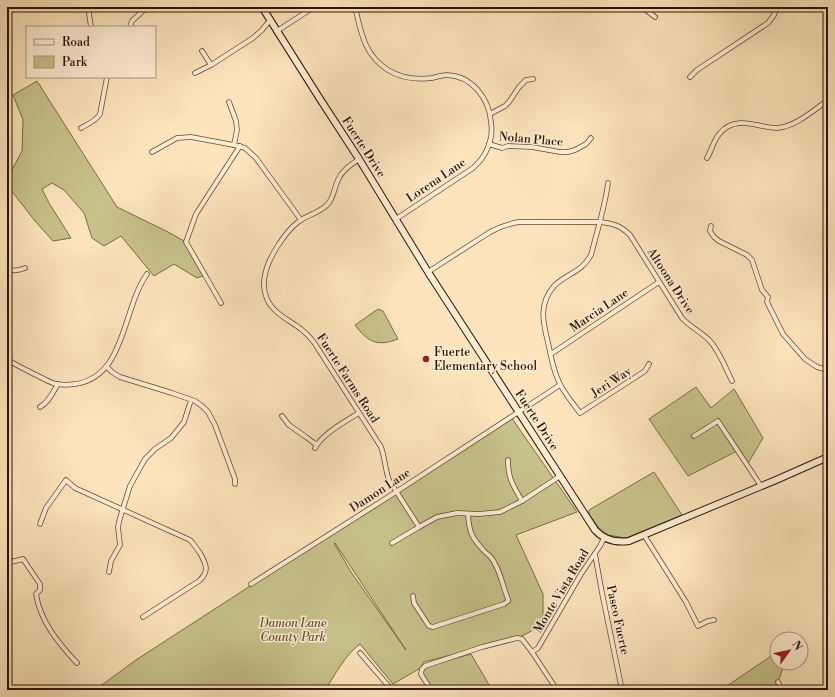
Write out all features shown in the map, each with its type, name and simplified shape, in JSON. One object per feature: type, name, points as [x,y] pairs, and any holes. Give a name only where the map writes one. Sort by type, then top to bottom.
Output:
[{"type":"street","points":[[88,7],[91,26]]},
{"type":"street","points":[[130,26],[132,21],[146,7]]},
{"type":"street","name":"Fuerte Drive","points":[[262,7],[359,159],[428,272],[595,530],[604,538]]},
{"type":"street","points":[[277,31],[314,7]]},
{"type":"street","name":"Lorena Lane","points":[[355,7],[366,47],[372,56],[384,67],[393,73],[406,78],[421,79],[448,75],[464,79],[480,92],[486,102],[490,114],[492,129],[489,144],[482,159],[473,168],[396,219]]},
{"type":"street","points":[[642,7],[655,17]]},
{"type":"street","points":[[690,77],[697,70],[768,23],[774,15],[777,7]]},
{"type":"street","points":[[195,73],[211,65],[253,38],[270,20]]},
{"type":"street","points":[[202,51],[211,65]]},
{"type":"street","points":[[81,128],[98,118],[107,78]]},
{"type":"street","points":[[490,114],[505,106],[519,87],[526,80],[533,78]]},
{"type":"street","points":[[707,158],[720,133],[729,126],[746,123],[771,128],[786,126],[799,120],[828,100]]},
{"type":"street","points":[[229,102],[236,122],[237,130],[234,145]]},
{"type":"street","points":[[152,152],[177,138],[186,137],[240,146],[249,151],[256,158],[301,220]]},
{"type":"street","name":"Nolan Place","points":[[489,144],[502,148],[508,146],[532,147],[568,152],[586,144],[591,138]]},
{"type":"street","points":[[221,303],[186,242],[196,214],[240,146]]},
{"type":"street","name":"Fuerte Farms Road","points":[[359,159],[340,176],[332,197],[326,206],[301,220],[285,236],[264,275],[264,288],[271,305],[278,313],[301,329],[314,343],[380,447],[384,457],[387,476],[419,526]]},
{"type":"street","points":[[519,412],[560,385],[556,377],[543,319],[545,302],[551,290],[558,283],[578,270],[591,255],[608,183]]},
{"type":"street","name":"Altoona Drive","points":[[428,272],[490,232],[508,224],[518,222],[599,222],[617,225],[627,232],[686,323],[703,335],[714,346],[732,381]]},
{"type":"street","points":[[711,226],[710,231],[714,237],[747,255],[752,260],[762,290],[768,297],[767,302],[783,334],[807,361],[817,367],[828,370]]},
{"type":"street","points":[[7,269],[19,271],[25,268]]},
{"type":"street","points":[[7,359],[50,382],[58,384],[72,384],[97,376],[107,367],[116,351],[137,291],[147,274]]},
{"type":"street","name":"Marcia Lane","points":[[551,354],[659,282]]},
{"type":"street","name":"Jeri Way","points":[[560,385],[580,413],[645,371],[650,364]]},
{"type":"street","points":[[107,367],[120,377],[191,400],[205,409],[215,425],[235,479],[235,484]]},
{"type":"street","points":[[40,407],[48,401],[58,384]]},
{"type":"street","points":[[109,572],[111,561],[120,545],[118,527],[130,486],[145,459],[155,449],[171,438],[184,422],[191,400]]},
{"type":"street","name":"Damon Lane","points":[[251,584],[519,412]]},
{"type":"street","points":[[282,416],[289,425],[316,446],[332,430],[359,413]]},
{"type":"street","points":[[694,436],[718,421],[761,486]]},
{"type":"street","points":[[604,538],[620,542],[629,541],[828,457]]},
{"type":"street","points":[[508,460],[508,470],[511,483],[522,501]]},
{"type":"street","points":[[392,543],[419,526],[437,517],[457,514],[500,512],[522,501],[560,476]]},
{"type":"street","points":[[40,524],[46,508],[66,480],[75,488],[190,540],[205,562],[206,566],[204,575],[199,582],[143,617]]},
{"type":"street","points":[[413,596],[414,603],[429,626],[434,627],[504,604],[508,601],[498,568],[470,532],[468,514]]},
{"type":"street","points":[[644,535],[686,602],[698,626],[714,620]]},
{"type":"street","name":"Monte Vista Road","points":[[532,652],[538,648],[581,574],[604,538]]},
{"type":"street","name":"Paseo Fuerte","points":[[595,554],[622,690]]},
{"type":"street","points":[[7,563],[23,559],[40,584],[40,590],[36,594],[37,602],[48,626],[65,650],[77,663]]},
{"type":"street","name":"Monte Vista Road","points":[[431,690],[422,676],[421,672],[425,666],[482,647],[517,638],[522,640],[532,652],[557,690]]},
{"type":"street","points":[[360,653],[392,690]]},
{"type":"street","points":[[7,682],[12,690]]},
{"type":"street","points":[[778,682],[782,690]]},
{"type":"green space","points":[[37,81],[117,207],[186,242],[205,275],[197,278],[174,264],[154,276],[121,236],[104,246],[92,238],[84,213],[64,190],[52,183],[42,189],[71,238],[53,241],[35,221],[7,185],[7,179],[22,151],[23,120],[13,95]]},
{"type":"green space","points":[[378,309],[383,311],[398,339],[379,343],[369,339],[355,325]]},
{"type":"green space","points":[[696,387],[711,408],[734,389],[763,438],[747,465],[737,451],[688,476],[649,419]]},
{"type":"green space","name":"Damon Lane County Park","points":[[511,417],[577,512],[516,535],[543,594],[543,625],[520,637],[424,662],[420,668],[471,654],[492,690],[433,690],[419,669],[393,684],[360,644],[345,659],[325,690],[95,690],[136,660]],"holes":[[[335,543],[406,650],[351,572]]]},
{"type":"green space","points":[[654,472],[682,515],[626,538],[608,535],[599,528],[589,514],[589,510]]},
{"type":"green space","points":[[769,657],[769,671],[782,671],[778,682],[782,690],[721,690]]},
{"type":"place","name":"Fuerte Elementary School","points":[[426,359]]}]
